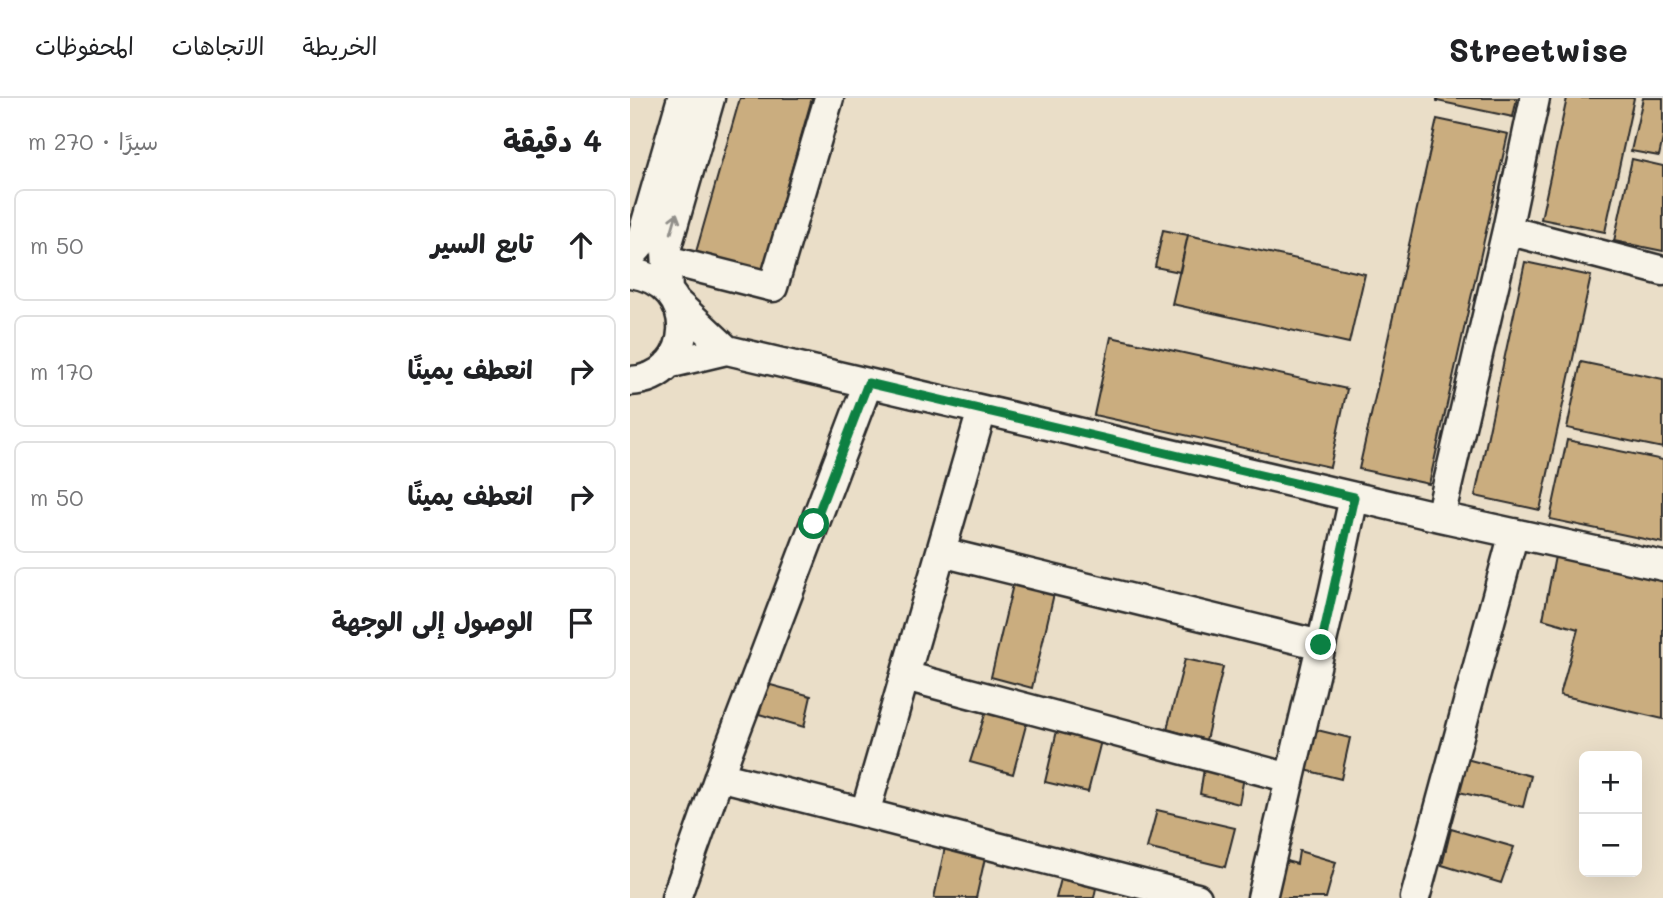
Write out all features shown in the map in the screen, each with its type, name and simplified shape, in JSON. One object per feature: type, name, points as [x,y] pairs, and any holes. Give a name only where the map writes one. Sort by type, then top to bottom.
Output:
[{"type":"street","points":[[630,257],[639,247],[682,98]]},
{"type":"street","points":[[633,384],[655,374],[668,364],[677,351],[682,335],[682,319],[673,297],[666,250],[710,98]]},
{"type":"street","points":[[667,260],[773,287],[829,98]]},
{"type":"street","points":[[1440,517],[1535,98]]},
{"type":"street","points":[[1507,230],[1663,271]]},
{"type":"street","points":[[630,273],[657,281],[727,350]]},
{"type":"street","points":[[668,364],[727,350],[1440,517],[1663,566]]},
{"type":"street","points":[[676,898],[719,776],[868,383]]},
{"type":"street","points":[[865,813],[982,410]]},
{"type":"street","points":[[1262,898],[1354,497]]},
{"type":"street","points":[[1416,898],[1514,533]]},
{"type":"street","points":[[940,552],[1321,645]]},
{"type":"street","points":[[905,676],[1290,778]]},
{"type":"street","points":[[719,776],[1198,898]]},
{"type":"building","points":[[740,98],[812,98],[763,270],[696,252]]},
{"type":"building","points":[[1437,98],[1517,98],[1513,117],[1437,101]]},
{"type":"building","points":[[1567,98],[1634,98],[1605,232],[1541,219]]},
{"type":"building","points":[[1643,98],[1663,98],[1663,138],[1659,156],[1631,151]]},
{"type":"building","points":[[1437,119],[1508,134],[1429,484],[1359,469]]},
{"type":"building","points":[[1632,159],[1663,166],[1663,251],[1614,241]]},
{"type":"building","points":[[1163,230],[1188,235],[1180,272],[1155,267]]},
{"type":"building","points":[[1188,235],[1365,274],[1349,343],[1172,304]]},
{"type":"building","points":[[1525,262],[1591,276],[1540,510],[1475,496]]},
{"type":"building","points":[[1111,337],[1347,389],[1330,467],[1094,415]]},
{"type":"building","points":[[1581,362],[1663,379],[1663,448],[1567,428]]},
{"type":"building","points":[[1567,440],[1663,460],[1663,543],[1550,519]]},
{"type":"building","points":[[1556,551],[1663,576],[1663,719],[1560,695],[1578,629],[1543,619]]},
{"type":"building","points":[[1015,576],[1056,585],[1032,688],[991,677]]},
{"type":"building","points":[[1185,659],[1223,667],[1206,740],[1167,729]]},
{"type":"building","points":[[767,684],[811,696],[804,727],[759,714]]},
{"type":"building","points":[[988,705],[1029,714],[1013,774],[970,762]]},
{"type":"building","points":[[1059,722],[1103,733],[1088,792],[1045,782]]},
{"type":"building","points":[[1313,729],[1350,738],[1341,779],[1305,770]]},
{"type":"building","points":[[1466,759],[1531,776],[1523,807],[1459,792]]},
{"type":"building","points":[[1205,762],[1245,772],[1239,804],[1200,794]]},
{"type":"building","points":[[1157,810],[1235,828],[1225,867],[1147,848]]},
{"type":"building","points":[[1451,829],[1514,847],[1501,883],[1442,865]]},
{"type":"building","points":[[947,838],[987,849],[976,898],[934,898]]},
{"type":"building","points":[[1299,851],[1336,862],[1326,898],[1277,898],[1286,861],[1297,864]]},
{"type":"building","points":[[1061,879],[1096,888],[1094,898],[1056,898]]},
{"type":"route","points":[[814,524],[868,383],[1354,497],[1321,645]]}]
